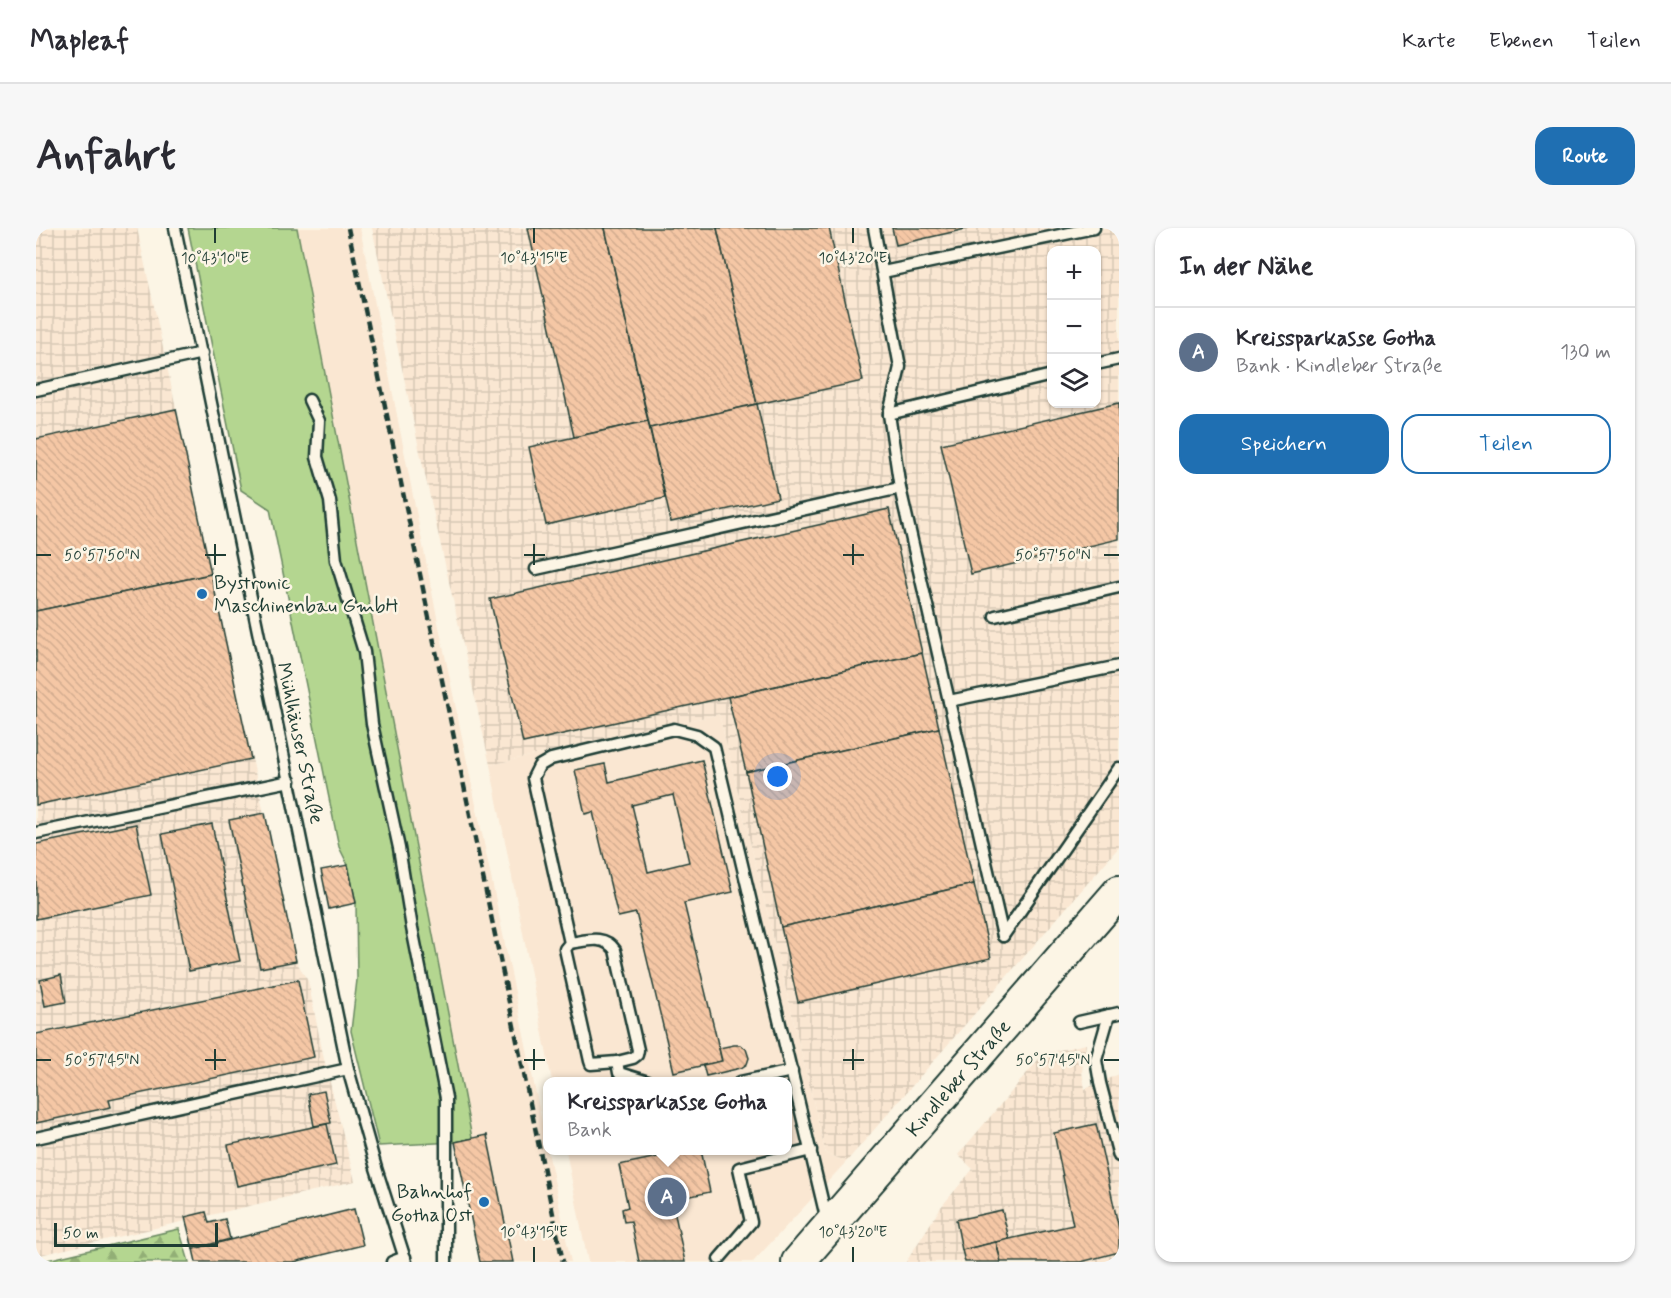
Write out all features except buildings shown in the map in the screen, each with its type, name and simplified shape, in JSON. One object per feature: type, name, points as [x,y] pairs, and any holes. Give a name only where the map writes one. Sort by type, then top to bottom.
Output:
[{"type":"main road","name":"Kindleber Straße","points":[[799,1262],[1119,892]]},
{"type":"lane","name":"Mühlhäuser Straße","points":[[175,228],[348,1069],[405,1260]]},
{"type":"lane","points":[[874,228],[900,367],[889,414],[900,488],[1003,936],[1119,768]]},
{"type":"lane","points":[[883,272],[1094,228]]},
{"type":"lane","points":[[36,390],[202,353]]},
{"type":"lane","points":[[1101,363],[1119,359]]},
{"type":"lane","points":[[889,414],[1047,376]]},
{"type":"lane","points":[[309,400],[319,421],[316,457],[330,501],[336,560],[364,652],[372,724],[399,848],[414,940],[446,1098],[446,1262]]},
{"type":"lane","points":[[536,569],[900,488]]},
{"type":"lane","points":[[995,616],[1119,587]]},
{"type":"lane","points":[[949,701],[1119,666]]},
{"type":"lane","points":[[570,943],[534,788],[533,778],[536,770],[551,759],[674,729],[706,740],[714,747],[828,1227]]},
{"type":"lane","points":[[36,833],[290,781]]},
{"type":"lane","points":[[593,939],[611,944],[615,950],[638,1050],[637,1055],[633,1058],[595,1065],[590,1061],[565,949],[570,943],[593,939]]},
{"type":"lane","points":[[1079,1022],[1114,1014]]},
{"type":"lane","points":[[1114,1014],[1096,1060],[1119,1156]]},
{"type":"lane","points":[[617,1062],[619,1073],[631,1077]]},
{"type":"lane","points":[[36,1138],[348,1069]]},
{"type":"lane","points":[[764,1077],[792,1071]]},
{"type":"lane","points":[[792,1155],[811,1150]]},
{"type":"lane","points":[[719,1259],[751,1222],[739,1168],[791,1155]]},
{"type":"lane","points":[[392,1262],[405,1260]]},
{"type":"shaded area","name":"Bystronic Maschinenbau GmbH","points":[[36,228],[137,228],[296,961],[308,981],[324,1059],[355,1181],[36,1256]]},
{"type":"shaded area","points":[[297,228],[360,228],[437,617],[543,1127],[543,1155],[549,1155],[571,1262],[513,1262],[487,1136],[472,1138]]},
{"type":"shaded area","points":[[372,228],[1119,228],[1119,847],[847,1161],[826,1154],[719,714],[490,765]]},
{"type":"shaded area","points":[[719,714],[826,1154],[847,1161],[753,1262],[588,1262],[567,1155],[792,1155],[792,1077],[551,1077],[490,765]]},
{"type":"shaded area","points":[[1086,1044],[1082,1072],[1085,1089],[1119,1074],[1119,1262],[906,1262],[941,1207],[973,1169],[958,1155],[1043,1054]]},
{"type":"green space","points":[[188,228],[297,228],[472,1138],[455,1142],[379,1146],[351,1031],[357,980],[356,903],[348,865],[339,847],[270,509],[241,490]]},
{"type":"green space","points":[[179,1229],[189,1262],[39,1262]]},
{"type":"railway","points":[[348,228],[563,1262]]},
{"type":"place","name":"Bystronic Maschinenbau GmbH","points":[[202,594]]},
{"type":"place","name":"Kreissparkasse Gotha","points":[[667,1197]]},
{"type":"place","name":"Bahnhof Gotha Ost","points":[[484,1202]]}]
